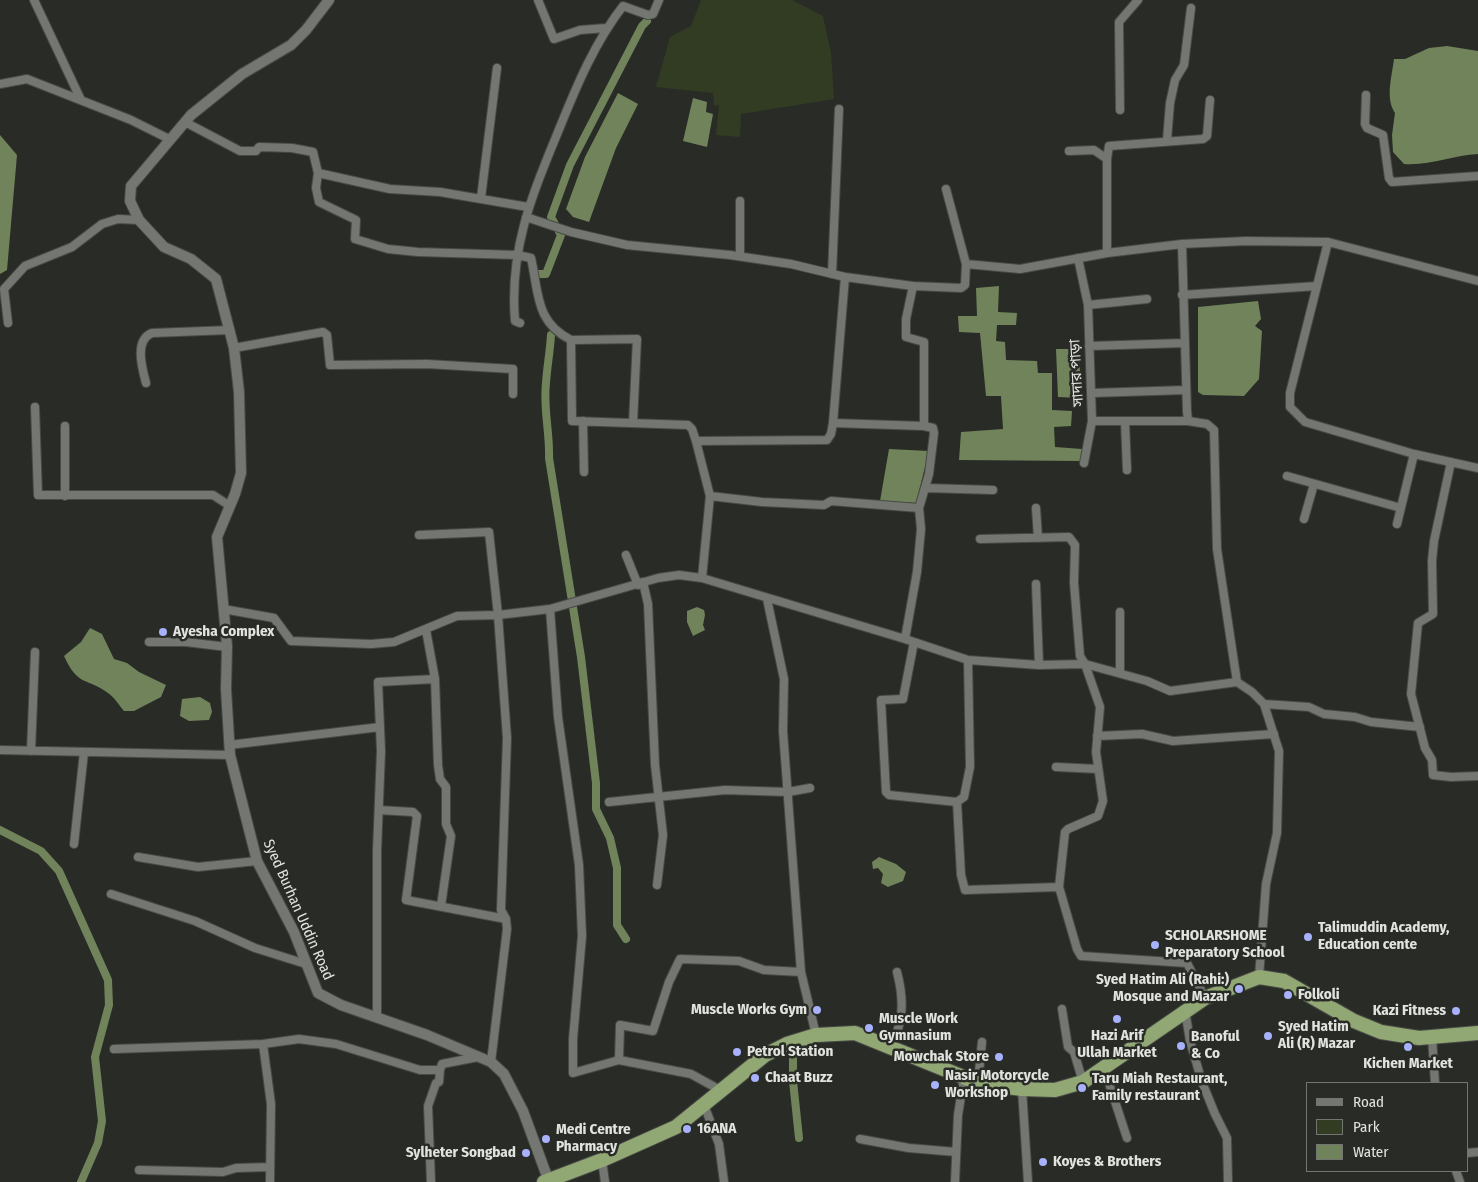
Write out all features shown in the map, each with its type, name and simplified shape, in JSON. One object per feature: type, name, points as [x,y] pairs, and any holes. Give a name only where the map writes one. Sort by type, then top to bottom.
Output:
[{"type":"highway","points":[[546,1180],[602,1160],[676,1126],[765,1054],[787,1044],[816,1035],[855,1033],[891,1046],[927,1064],[978,1083],[1022,1089],[1055,1090],[1083,1082],[1205,998],[1259,978],[1284,981],[1354,1021],[1381,1032],[1419,1038],[1478,1033]]},
{"type":"street","points":[[34,0],[81,100]]},
{"type":"street","points":[[538,0],[554,39],[580,30],[606,28]]},
{"type":"street","points":[[520,323],[515,321],[513,296],[517,255],[528,207],[572,98],[606,28],[623,6],[648,15],[653,14],[659,0]]},
{"type":"street","points":[[1120,110],[1119,22],[1138,0]]},
{"type":"street","name":"Syed Burhan Uddin Road","points":[[326,1],[306,30],[290,45],[242,74],[185,122],[131,186],[130,201],[139,220],[164,247],[191,259],[216,278],[234,348],[239,392],[241,473],[217,537],[227,648],[226,690],[229,750],[257,861],[294,932],[318,993],[341,1005],[427,1035],[491,1062],[504,1074],[523,1111],[546,1180]]},
{"type":"street","points":[[1167,140],[1170,103],[1175,80],[1184,65],[1192,8]]},
{"type":"street","points":[[480,198],[498,68]]},
{"type":"street","points":[[0,84],[27,79],[131,120],[169,139]]},
{"type":"street","points":[[1366,95],[1365,124],[1367,128],[1383,135],[1389,178],[1392,182],[1478,176]]},
{"type":"street","points":[[1108,254],[1107,159],[1110,146],[1167,140],[1189,141],[1206,138],[1210,100]]},
{"type":"street","points":[[832,274],[839,109]]},
{"type":"street","points":[[185,122],[240,151],[256,151],[260,147],[292,148],[313,152],[318,173],[316,188],[319,202],[356,220],[355,239],[388,249],[418,252],[517,255],[531,258],[536,296],[551,326],[558,334],[572,340],[637,339],[633,423]]},
{"type":"street","points":[[1069,151],[1094,150],[1107,159]]},
{"type":"street","points":[[318,173],[390,189],[440,192],[528,207]]},
{"type":"street","points":[[526,217],[572,232],[627,245],[740,256],[845,277],[913,286],[960,288],[965,285],[966,264],[946,190]]},
{"type":"street","points":[[740,201],[740,256]]},
{"type":"street","points":[[8,323],[4,289],[25,266],[72,247],[102,224],[118,219],[139,220]]},
{"type":"street","points":[[966,264],[1020,268],[1182,244],[1246,241],[1328,242],[1478,281]]},
{"type":"street","points":[[1328,242],[1290,393],[1290,407],[1305,422],[1414,454],[1478,468]]},
{"type":"street","points":[[1182,244],[1182,295],[1188,421]]},
{"type":"street","name":"সাদার পাড়া","points":[[1078,258],[1088,305],[1092,420],[1125,422],[1188,421],[1207,424],[1214,430],[1217,549],[1237,682]]},
{"type":"street","points":[[696,441],[827,440],[831,434],[833,423],[845,277]]},
{"type":"street","points":[[913,286],[906,319],[906,337],[924,342],[924,426]]},
{"type":"street","points":[[1182,295],[1317,286]]},
{"type":"street","points":[[1088,305],[1147,299]]},
{"type":"street","points":[[146,383],[142,367],[142,340],[145,336],[152,333],[230,330]]},
{"type":"street","points":[[234,348],[323,332],[326,335],[330,366],[427,364],[513,369],[513,394]]},
{"type":"street","points":[[572,340],[570,414],[572,421],[688,425],[692,429],[710,496],[702,578]]},
{"type":"street","points":[[1089,346],[1184,343]]},
{"type":"street","points":[[1092,393],[1186,390]]},
{"type":"street","points":[[35,408],[38,495],[213,495],[230,506]]},
{"type":"street","points":[[1084,463],[1092,420]]},
{"type":"street","points":[[583,421],[584,472]]},
{"type":"street","points":[[1125,422],[1127,470]]},
{"type":"street","points":[[833,423],[924,426],[933,428],[934,433],[926,488],[919,508],[921,529],[918,563],[902,699],[882,700],[886,792],[889,794],[957,802],[964,797],[970,767],[968,660]]},
{"type":"street","points":[[65,426],[65,496]]},
{"type":"street","points":[[1396,524],[1414,454]]},
{"type":"street","points":[[1451,462],[1434,541],[1432,561],[1433,614],[1418,623],[1411,694],[1424,748],[1432,760],[1434,775],[1451,777],[1478,776]]},
{"type":"street","points":[[1288,476],[1401,508]]},
{"type":"street","points":[[1304,519],[1314,484]]},
{"type":"street","points":[[926,488],[993,490]]},
{"type":"street","points":[[710,496],[762,502],[824,505],[831,501],[919,508]]},
{"type":"street","points":[[1036,508],[1038,538]]},
{"type":"street","points":[[419,535],[489,532],[498,615],[507,738],[501,910],[506,919],[507,929],[491,1062]]},
{"type":"street","points":[[980,539],[1069,537],[1075,545],[1074,583],[1080,656],[1085,664],[1100,707],[1096,752],[1103,801],[1102,810],[1098,816],[1068,828],[1065,832],[1059,887],[1077,949],[1081,956],[1187,963],[1205,998]]},
{"type":"street","points":[[626,555],[648,604],[658,797],[663,835],[657,885]]},
{"type":"street","points":[[223,609],[274,618],[291,641],[314,643],[386,643],[426,630],[457,616],[498,615],[550,610],[582,599],[679,575],[702,578],[909,640],[968,660],[1040,665],[1085,664],[1120,672],[1170,691],[1237,682],[1252,692],[1264,704],[1279,751],[1276,833],[1266,884],[1259,978]]},
{"type":"street","points":[[1036,584],[1040,665]]},
{"type":"street","points":[[767,599],[784,679],[784,731],[801,972],[816,1035]]},
{"type":"street","points":[[550,610],[558,717],[580,882],[582,936],[572,1069],[576,1074],[619,1060],[691,1074],[720,1090]]},
{"type":"street","points":[[1120,612],[1120,672]]},
{"type":"street","points":[[426,630],[435,679],[438,766],[440,779],[446,787],[446,824],[451,836],[441,906]]},
{"type":"street","points":[[149,642],[186,642],[227,648]]},
{"type":"street","points":[[31,751],[35,652]]},
{"type":"street","points":[[377,1018],[380,727],[378,682],[435,679]]},
{"type":"street","points":[[1264,704],[1309,707],[1324,714],[1355,717],[1370,722],[1420,727]]},
{"type":"street","points":[[0,750],[84,752],[229,750],[380,727]]},
{"type":"street","points":[[1097,736],[1142,734],[1173,741],[1274,734]]},
{"type":"street","points":[[74,844],[84,752]]},
{"type":"street","points":[[1056,767],[1098,769]]},
{"type":"street","points":[[609,802],[725,790],[788,792],[810,788]]},
{"type":"street","points":[[957,802],[961,875],[965,890],[1059,887]]},
{"type":"street","points":[[379,810],[416,813],[406,897],[409,901],[506,919]]},
{"type":"street","points":[[138,857],[198,867],[257,861]]},
{"type":"street","points":[[110,894],[195,921],[255,948],[306,964]]},
{"type":"street","points":[[619,1060],[620,1025],[653,1031],[669,982],[680,959],[739,961],[764,970],[801,972]]},
{"type":"street","points":[[891,1046],[899,1031],[903,1007],[903,995],[897,972]]},
{"type":"street","points":[[1062,1009],[1068,1047],[1074,1052],[1083,1082]]},
{"type":"street","points":[[1185,1010],[1190,1041],[1202,1082],[1214,1114],[1228,1138],[1228,1182]]},
{"type":"street","points":[[1432,1037],[1435,1082]]},
{"type":"street","points":[[114,1049],[263,1044],[299,1039],[326,1043],[420,1070],[440,1070]]},
{"type":"street","points":[[978,1083],[982,1042]]},
{"type":"street","points":[[263,1044],[271,1104],[270,1182]]},
{"type":"street","points":[[431,1182],[428,1106],[436,1083],[439,1082],[442,1064],[478,1057]]},
{"type":"street","points":[[1104,1068],[1127,1138]]},
{"type":"street","points":[[955,1182],[958,1114],[964,1078]]},
{"type":"street","points":[[1022,1089],[1028,1182]]},
{"type":"street","points":[[704,1105],[719,1144],[724,1182]]},
{"type":"street","points":[[860,1140],[910,1148],[956,1152]]},
{"type":"street","points":[[602,1160],[605,1182]]},
{"type":"street","points":[[139,1170],[223,1172],[236,1168],[269,1167]]},
{"type":"green space","points":[[701,0],[792,0],[823,16],[831,53],[834,99],[741,114],[740,137],[716,135],[719,105],[714,106],[713,93],[656,87],[670,37],[691,26]]},
{"type":"water","points":[[1447,46],[1478,51],[1478,154],[1423,163],[1404,164],[1393,152],[1392,135],[1395,113],[1390,101],[1390,94],[1394,59],[1405,59],[1429,48]]},
{"type":"water","points":[[618,93],[638,104],[616,148],[589,222],[573,217],[566,209],[585,157]]},
{"type":"water","points":[[693,98],[707,102],[706,112],[713,114],[707,147],[683,141]]},
{"type":"water","points":[[0,135],[17,155],[7,270],[0,274]]},
{"type":"water","points":[[999,286],[998,312],[1017,313],[1016,325],[997,325],[996,341],[1005,342],[1006,360],[1037,361],[1038,373],[1052,373],[1052,410],[1072,411],[1071,426],[1054,427],[1055,447],[1082,449],[1081,461],[959,460],[961,432],[1003,429],[1001,396],[986,396],[980,333],[959,332],[958,316],[977,316],[976,288]]},
{"type":"water","points":[[1258,301],[1261,319],[1255,326],[1262,331],[1259,379],[1244,396],[1203,395],[1198,392],[1198,307]]},
{"type":"water","points":[[1056,349],[1079,349],[1081,398],[1058,397]]},
{"type":"water","points":[[889,449],[929,451],[916,503],[880,501]]},
{"type":"water","points":[[697,607],[704,610],[703,625],[705,630],[693,636],[687,622],[687,611]]},
{"type":"water","points":[[90,628],[102,634],[114,659],[127,663],[139,672],[166,685],[161,697],[134,711],[124,711],[108,693],[78,677],[64,656],[81,642]]},
{"type":"water","points":[[200,697],[210,703],[212,712],[209,720],[189,721],[180,716],[182,699]]},
{"type":"water","points":[[879,857],[896,864],[906,872],[903,881],[888,887],[881,883],[883,874],[878,868],[873,869],[872,862]]},
{"type":"waterway","points":[[538,274],[546,274],[561,235],[551,217],[570,165],[642,26],[647,21]]},
{"type":"waterway","points":[[551,335],[545,392],[549,458],[581,657],[596,783],[596,809],[610,838],[617,868],[617,925],[626,939]]},
{"type":"waterway","points":[[0,830],[41,851],[59,871],[108,980],[109,1005],[95,1057],[102,1121],[98,1143],[81,1182]]},
{"type":"waterway","points":[[793,1054],[793,1081],[799,1138]]},
{"type":"place","name":"Ayesha Complex","points":[[163,632]]},
{"type":"place","name":"Talimuddin Academy, Education cente","points":[[1308,937]]},
{"type":"place","name":"SCHOLARSHOME Preparatory School","points":[[1155,945]]},
{"type":"place","name":"Syed Hatim Ali (Rahi:) Mosque and Mazar","points":[[1239,989]]},
{"type":"place","name":"Folkoli","points":[[1288,995]]},
{"type":"place","name":"Muscle Works Gym","points":[[817,1010]]},
{"type":"place","name":"Kazi Fitness","points":[[1456,1011]]},
{"type":"place","name":"Hazi Arif Ullah Market","points":[[1117,1019]]},
{"type":"place","name":"Muscle Work Gymnasium","points":[[869,1028]]},
{"type":"place","name":"Syed Hatim Ali (R) Mazar","points":[[1268,1036]]},
{"type":"place","name":"Banoful & Co","points":[[1181,1046]]},
{"type":"place","name":"Kichen Market","points":[[1408,1047]]},
{"type":"place","name":"Petrol Station","points":[[737,1052]]},
{"type":"place","name":"Mowchak Store","points":[[999,1057]]},
{"type":"place","name":"Chaat Buzz","points":[[755,1078]]},
{"type":"place","name":"Nasir Motorcycle Workshop","points":[[935,1085]]},
{"type":"place","name":"Taru Miah Restaurant, Family restaurant","points":[[1082,1088]]},
{"type":"place","name":"16ANA","points":[[687,1129]]},
{"type":"place","name":"Medi Centre Pharmacy","points":[[546,1139]]},
{"type":"place","name":"Sylheter Songbad","points":[[526,1153]]},
{"type":"place","name":"Koyes & Brothers","points":[[1043,1162]]}]
